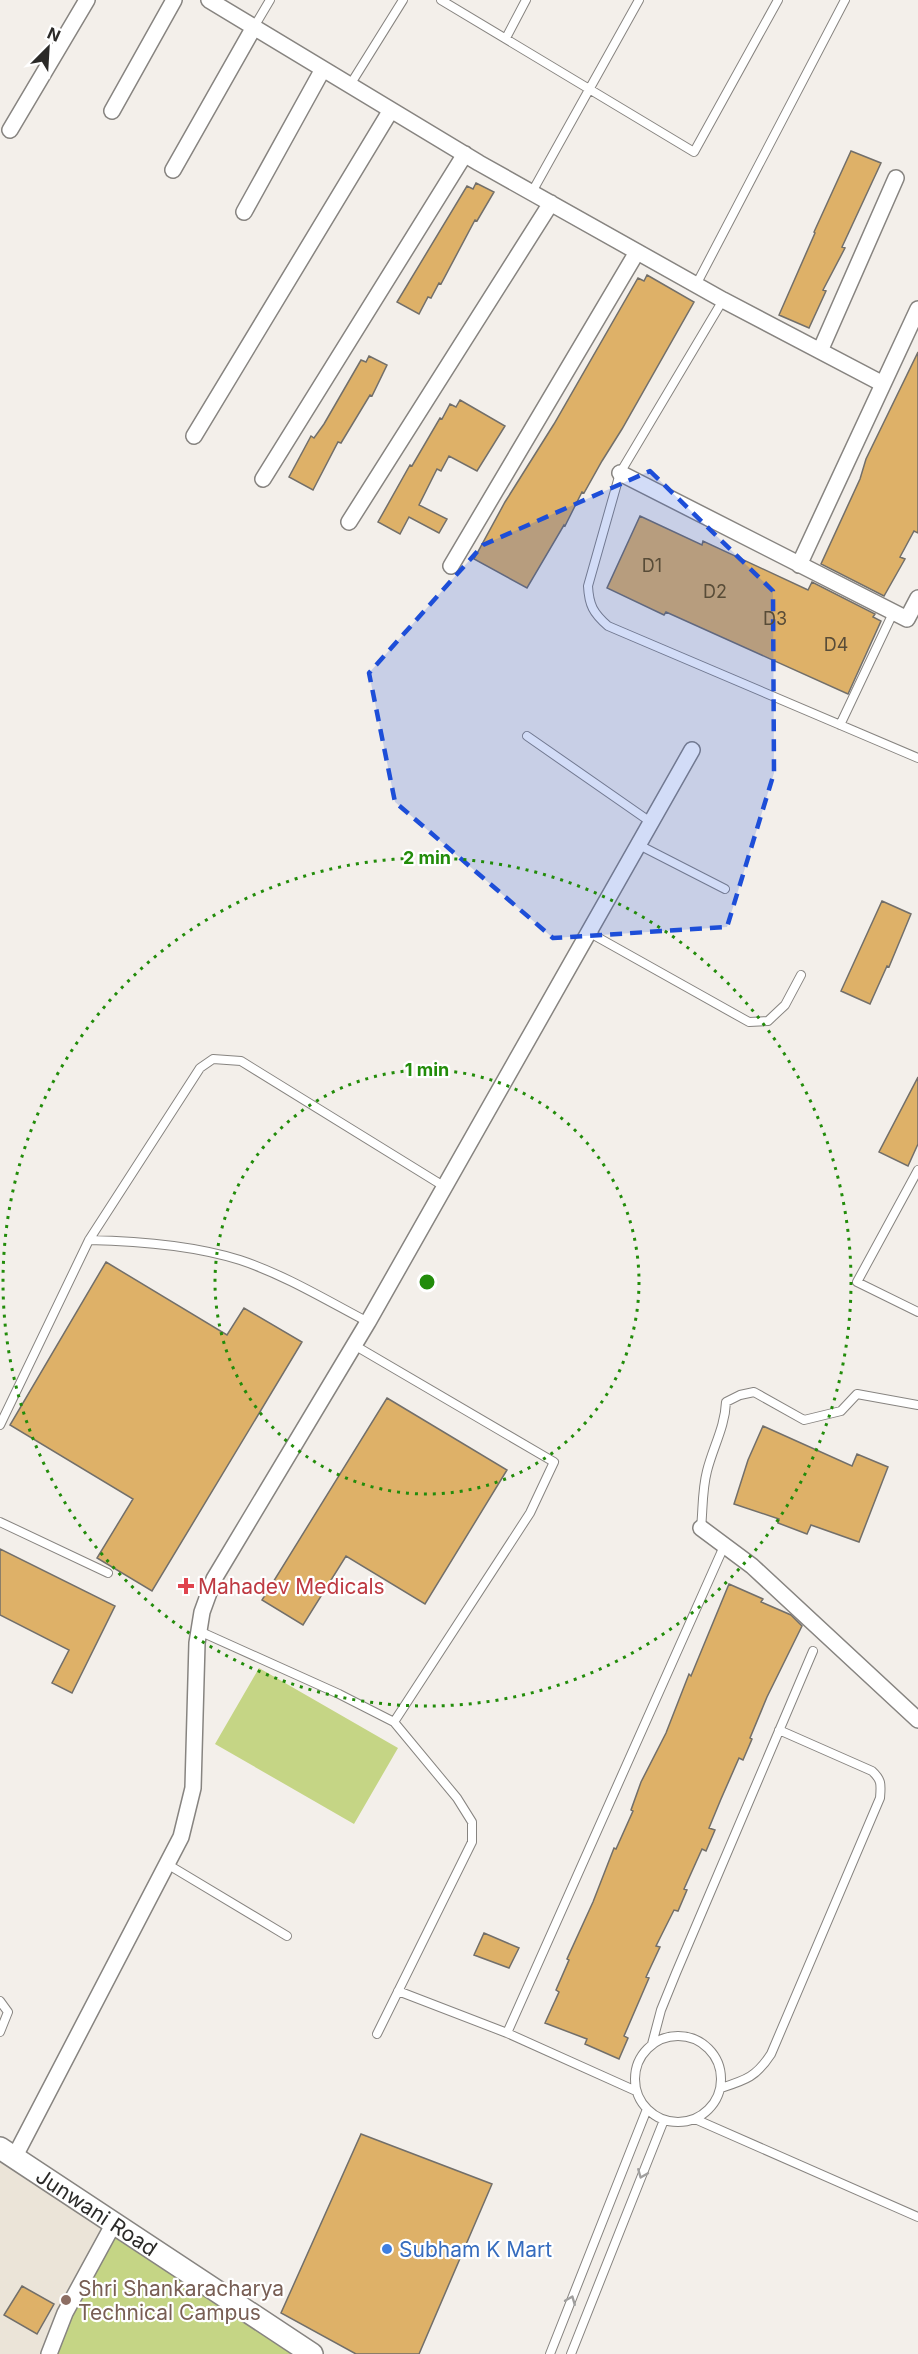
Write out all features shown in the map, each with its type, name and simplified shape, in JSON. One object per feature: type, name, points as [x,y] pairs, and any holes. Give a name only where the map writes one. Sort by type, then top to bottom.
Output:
[{"type":"main road","name":"Junwani Road","points":[[7,2153],[312,2354]]},
{"type":"street","points":[[10,129],[87,0]]},
{"type":"street","points":[[112,111],[174,0]]},
{"type":"street","points":[[209,0],[465,154],[637,252],[883,384]]},
{"type":"street","points":[[174,170],[254,27]]},
{"type":"street","points":[[244,212],[323,69]]},
{"type":"street","points":[[194,436],[391,110]]},
{"type":"street","points":[[263,479],[465,154]]},
{"type":"street","points":[[820,351],[896,178]]},
{"type":"street","points":[[349,522],[551,203]]},
{"type":"street","points":[[451,566],[637,252]]},
{"type":"street","points":[[799,565],[918,309]]},
{"type":"street","points":[[620,473],[907,620],[918,598]]},
{"type":"street","points":[[7,2153],[181,1837],[193,1788],[201,1612],[214,1580],[368,1322],[692,750]]},
{"type":"street","points":[[701,1528],[752,1566],[918,1720]]},
{"type":"street","points":[[49,2354],[65,2313],[114,2223]]},
{"type":"lane","points":[[254,27],[270,0]]},
{"type":"lane","points":[[350,85],[403,0]]},
{"type":"lane","points":[[441,0],[694,152],[778,0]]},
{"type":"lane","points":[[506,38],[526,0]]},
{"type":"lane","points":[[532,192],[639,0]]},
{"type":"lane","points":[[696,285],[845,0]]},
{"type":"lane","points":[[723,300],[620,473],[588,586],[589,603],[594,614],[608,626],[918,758]]},
{"type":"lane","points":[[840,725],[893,613]]},
{"type":"lane","points":[[527,736],[651,823]]},
{"type":"lane","points":[[639,845],[725,889]]},
{"type":"lane","points":[[590,933],[749,1022],[768,1021],[785,1005],[801,975]]},
{"type":"lane","points":[[0,1425],[90,1240],[200,1068],[213,1059],[241,1061],[445,1187]]},
{"type":"lane","points":[[918,1170],[857,1282],[918,1312]]},
{"type":"lane","points":[[90,1240],[140,1242],[238,1260],[298,1285],[368,1322]]},
{"type":"lane","points":[[354,1345],[554,1462],[530,1513],[394,1722]]},
{"type":"lane","points":[[701,1528],[704,1484],[718,1443],[726,1402],[740,1395],[754,1392],[804,1420],[841,1411],[857,1394],[918,1405]]},
{"type":"lane","points":[[0,1522],[108,1573]]},
{"type":"lane","points":[[507,2033],[725,1545]]},
{"type":"lane","points":[[199,1631],[287,1670],[394,1722],[457,1798],[472,1822],[472,1842],[377,2034]]},
{"type":"lane","points":[[652,2044],[661,2010],[676,1973],[813,1651]]},
{"type":"lane","points":[[721,2088],[751,2078],[762,2069],[771,2054],[880,1798],[880,1778],[872,1771],[779,1730]]},
{"type":"lane","points":[[167,1864],[287,1936]]},
{"type":"lane","points":[[398,1991],[507,2033],[636,2091]]},
{"type":"lane","points":[[0,2001],[8,2012],[0,2032]]},
{"type":"lane","points":[[682,2036],[702,2043],[716,2058],[720,2068],[721,2088],[712,2107],[695,2119],[685,2122],[664,2120],[647,2109],[636,2091],[636,2070],[645,2051],[652,2044],[662,2039],[682,2036]]},
{"type":"lane","points":[[550,2354],[647,2109]]},
{"type":"lane","points":[[695,2119],[918,2217]]},
{"type":"lane","points":[[571,2354],[664,2120]]},
{"type":"highlighted area","points":[[650,471],[773,591],[774,773],[727,927],[553,938],[395,802],[369,673],[483,545]]},
{"type":"shaded area","name":"Shri Shankaracharya Technical Campus","points":[[0,2148],[148,2246],[115,2354],[0,2354]]},
{"type":"green space","points":[[259,1668],[398,1748],[354,1824],[215,1744]]},
{"type":"green space","points":[[114,2223],[312,2354],[49,2354]]},
{"type":"building","points":[[851,151],[881,163],[842,247],[845,248],[823,290],[826,291],[809,328],[779,315]]},
{"type":"building","points":[[476,183],[494,192],[477,221],[475,220],[441,284],[439,283],[431,298],[428,297],[419,314],[397,302],[467,186],[473,189]]},
{"type":"building","points":[[647,275],[694,302],[622,429],[584,493],[582,492],[565,526],[527,588],[474,559],[505,502],[554,424],[638,278],[644,281]]},
{"type":"building","points":[[918,352],[918,533],[914,531],[900,557],[905,559],[884,596],[821,564],[860,479],[866,459]]},
{"type":"building","points":[[369,356],[387,365],[372,396],[370,395],[341,443],[338,442],[313,490],[289,477],[311,436],[314,438],[324,424],[361,360],[366,362]]},
{"type":"building","points":[[460,400],[505,426],[477,471],[449,456],[441,471],[437,469],[419,505],[447,519],[439,533],[409,517],[400,534],[378,522],[440,418],[442,419],[450,404],[456,407]]},
{"type":"building","points":[[640,516],[702,545],[703,541],[808,590],[812,582],[875,614],[873,617],[881,621],[848,694],[607,588]]},
{"type":"building","points":[[882,901],[911,914],[889,967],[887,966],[870,1004],[841,991]]},
{"type":"building","points":[[918,1077],[918,1144],[908,1166],[879,1152]]},
{"type":"building","points":[[106,1262],[227,1335],[244,1308],[302,1342],[152,1591],[97,1558],[133,1499],[10,1425]]},
{"type":"building","points":[[387,1398],[507,1470],[425,1604],[346,1556],[303,1625],[262,1600]]},
{"type":"building","points":[[763,1426],[852,1466],[857,1454],[888,1467],[859,1542],[811,1525],[807,1534],[778,1523],[779,1519],[734,1504],[748,1460]]},
{"type":"building","points":[[0,1549],[115,1606],[72,1693],[52,1683],[69,1650],[0,1615]]},
{"type":"building","points":[[729,1584],[791,1615],[802,1626],[767,1697],[743,1760],[739,1758],[721,1799],[709,1828],[715,1830],[706,1851],[702,1849],[684,1889],[687,1890],[678,1911],[674,1910],[656,1946],[660,1947],[624,2036],[628,2038],[619,2059],[585,2044],[587,2039],[545,2023],[559,1992],[556,1990],[569,1960],[567,1959],[614,1848],[616,1849],[633,1811],[631,1810],[641,1782],[666,1733]]},
{"type":"building","points":[[484,1933],[519,1948],[509,1968],[474,1955]]},
{"type":"building","name":"Subham K Mart","points":[[361,2134],[492,2184],[419,2354],[356,2354],[281,2313]]},
{"type":"building","points":[[22,2286],[54,2304],[37,2334],[4,2315]]},
{"type":"place","name":"Mahadev Medicals","points":[[186,1586]]},
{"type":"place","name":"Subham K Mart","points":[[387,2249]]},
{"type":"place","name":"Shri Shankaracharya Technical Campus","points":[[66,2300]]}]
